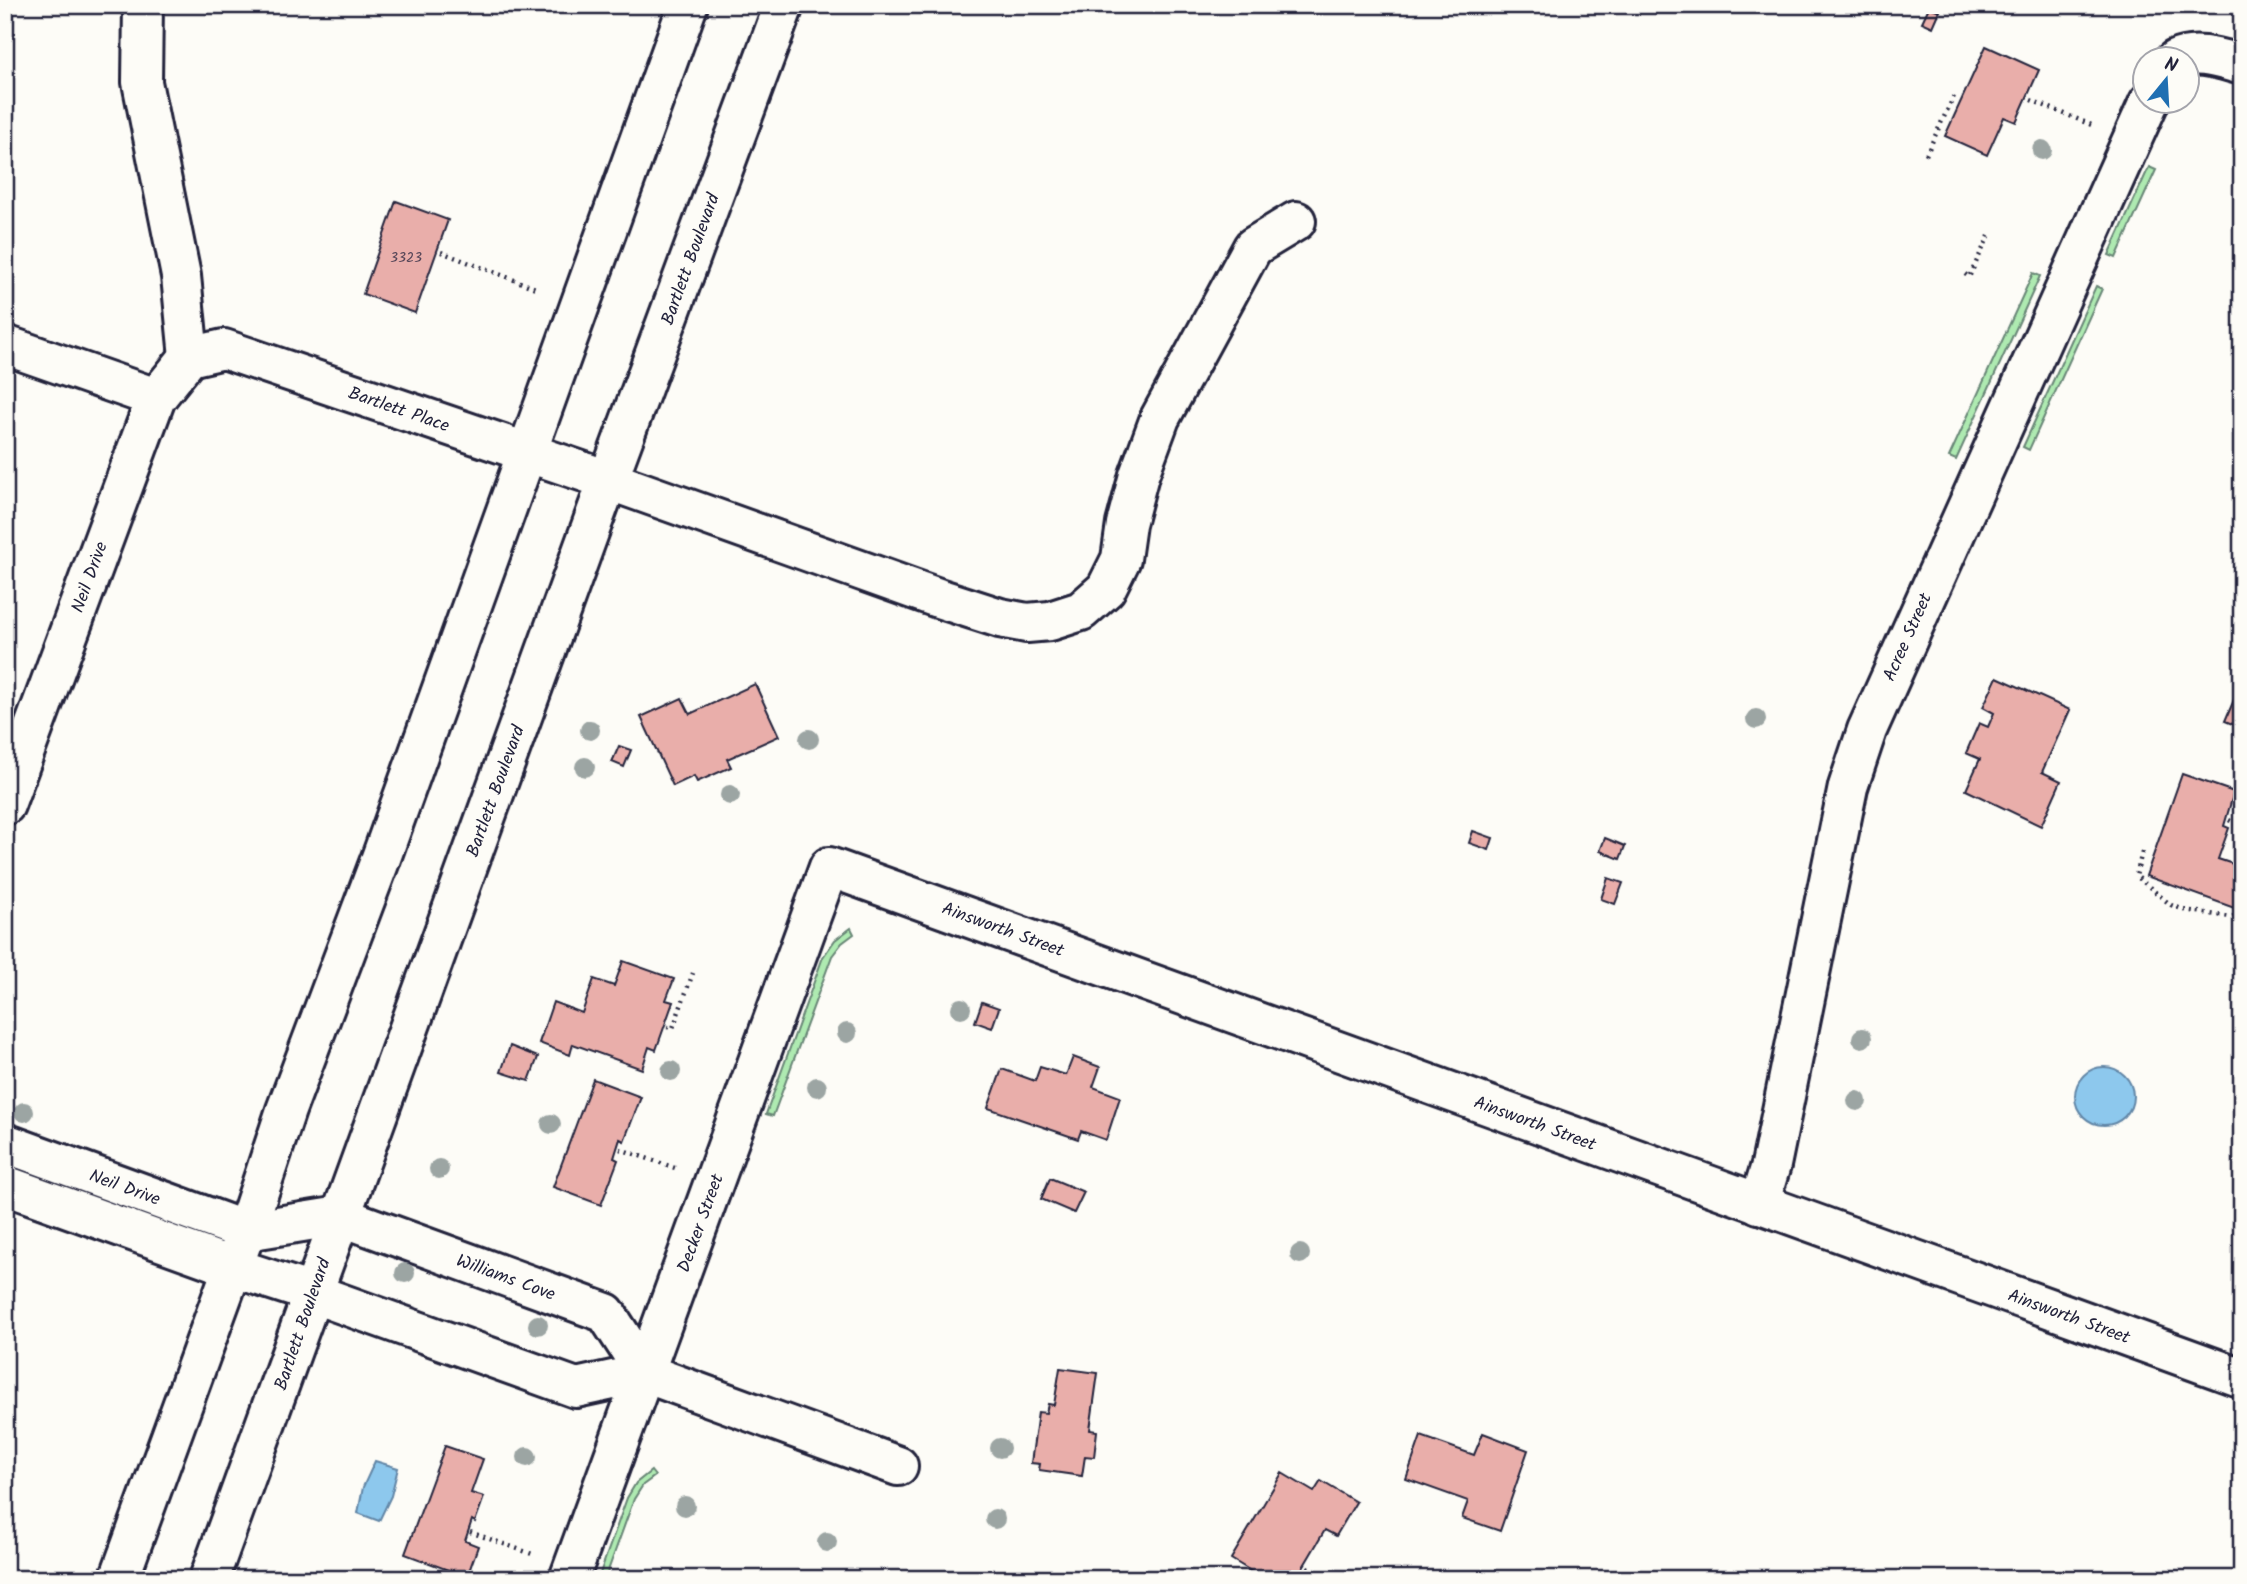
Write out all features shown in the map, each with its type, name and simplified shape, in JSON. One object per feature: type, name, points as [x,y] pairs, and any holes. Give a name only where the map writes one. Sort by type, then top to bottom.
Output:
[{"type":"street","points":[[143,5],[142,82],[181,276],[190,357]]},
{"type":"street","points":[[119,1579],[246,1231],[286,1110],[381,858],[688,5]]},
{"type":"street","name":"Bartlett Boulevard","points":[[209,1579],[608,480],[784,5]]},
{"type":"street","points":[[2202,55],[2242,65]]},
{"type":"street","name":"Acree Street","points":[[1759,1204],[1774,1152],[1847,787],[1867,730],[2143,116]]},
{"type":"street","name":"Bartlett Place","points":[[190,357],[224,349],[608,480],[938,598],[1000,618],[1027,622],[1050,621],[1081,611],[1106,589],[1121,559],[1126,524],[1139,475],[1160,418],[1252,247],[1296,221]]},
{"type":"street","points":[[5,345],[156,398]]},
{"type":"street","name":"Neil Drive","points":[[5,805],[156,398],[190,357]]},
{"type":"street","name":"Ainsworth Street","points":[[829,867],[2242,1378]]},
{"type":"street","name":"Decker Street","points":[[569,1579],[829,867]]},
{"type":"street","name":"Neil Drive","points":[[5,1143],[246,1231]]},
{"type":"street","points":[[5,1185],[232,1268],[312,1293],[576,1388],[645,1373],[898,1466]]},
{"type":"street","points":[[246,1231],[340,1216]]},
{"type":"street","name":"Williams Cove","points":[[340,1216],[606,1313],[645,1373]]},
{"type":"path","points":[[1926,155],[1955,96]]},
{"type":"path","points":[[2031,100],[2094,126]]},
{"type":"path","points":[[1965,274],[1969,277],[1989,236]]},
{"type":"path","points":[[441,252],[538,289]]},
{"type":"path","points":[[2230,820],[2242,827]]},
{"type":"path","points":[[2142,852],[2136,876],[2171,905],[2192,913],[2208,912],[2231,917],[2242,913]]},
{"type":"path","points":[[667,1027],[673,1028],[692,973]]},
{"type":"path","points":[[620,1149],[675,1168]]},
{"type":"path","points":[[470,1532],[535,1555]]},
{"type":"path","points":[[1307,1567],[1328,1579]]},
{"type":"green space","points":[[2149,167],[2156,170],[2116,258],[2109,255]]},
{"type":"green space","points":[[2033,273],[2040,276],[1956,460],[1949,457]]},
{"type":"green space","points":[[2096,286],[2102,289],[2029,450],[2023,447]]},
{"type":"green space","points":[[851,928],[854,934],[842,943],[832,956],[773,1116],[766,1114],[823,957],[835,940]]},
{"type":"green space","points":[[651,1471],[655,1476],[643,1485],[634,1499],[605,1579],[598,1579],[627,1498],[636,1483]]},
{"type":"water","points":[[2104,1067],[2125,1075],[2133,1096],[2125,1117],[2104,1125],[2083,1117],[2075,1096],[2083,1075]]},
{"type":"water","points":[[375,1461],[398,1468],[391,1496],[379,1521],[358,1513],[363,1487]]},
{"type":"building","points":[[1929,7],[1940,11],[1933,27],[1922,22]]},
{"type":"building","points":[[1986,46],[2039,70],[2016,122],[2004,117],[1987,155],[1945,136]]},
{"type":"building","points":[[396,201],[448,220],[415,313],[363,294]]},
{"type":"building","points":[[1997,677],[2070,710],[2042,772],[2061,781],[2041,826],[1966,790],[1980,759],[1966,753],[1979,723],[1988,727],[1994,713],[1983,707]]},
{"type":"building","points":[[2242,681],[2242,728],[2225,721]]},
{"type":"building","points":[[755,684],[779,736],[727,759],[731,767],[697,782],[694,776],[673,786],[641,717],[682,698],[690,714]]},
{"type":"building","points":[[619,746],[631,750],[624,767],[612,762]]},
{"type":"building","points":[[2182,774],[2234,792],[2224,826],[2229,828],[2218,859],[2242,867],[2242,895],[2237,909],[2146,876]]},
{"type":"building","points":[[1473,831],[1493,838],[1489,850],[1469,843]]},
{"type":"building","points":[[1605,838],[1625,846],[1620,859],[1600,851]]},
{"type":"building","points":[[1608,878],[1623,883],[1615,904],[1601,899]]},
{"type":"building","points":[[623,961],[674,979],[666,1000],[673,1002],[656,1050],[649,1047],[642,1069],[573,1044],[570,1055],[539,1043],[553,1002],[582,1013],[594,979],[614,986]]},
{"type":"building","points":[[982,1002],[999,1008],[992,1028],[975,1022]]},
{"type":"building","points":[[510,1046],[538,1057],[529,1081],[501,1072]]},
{"type":"building","points":[[1073,1057],[1100,1067],[1093,1087],[1120,1097],[1106,1140],[1081,1131],[1078,1139],[988,1108],[1002,1069],[1035,1081],[1040,1067],[1066,1075]]},
{"type":"building","points":[[593,1079],[641,1097],[624,1141],[620,1139],[614,1158],[618,1160],[601,1205],[553,1187]]},
{"type":"building","points":[[1050,1178],[1084,1192],[1074,1213],[1041,1199]]},
{"type":"building","points":[[1060,1368],[1098,1373],[1090,1430],[1097,1431],[1094,1457],[1085,1456],[1082,1476],[1039,1470],[1040,1464],[1031,1463],[1038,1412],[1046,1413],[1048,1404],[1054,1405]]},
{"type":"building","points":[[1483,1433],[1528,1450],[1500,1531],[1462,1518],[1468,1501],[1406,1479],[1421,1436],[1474,1455]]},
{"type":"building","points":[[445,1446],[483,1459],[471,1493],[484,1497],[465,1541],[478,1546],[467,1577],[405,1554]]},
{"type":"building","points":[[1282,1473],[1314,1492],[1321,1481],[1356,1502],[1336,1536],[1325,1530],[1296,1579],[1264,1579],[1231,1559]]}]
